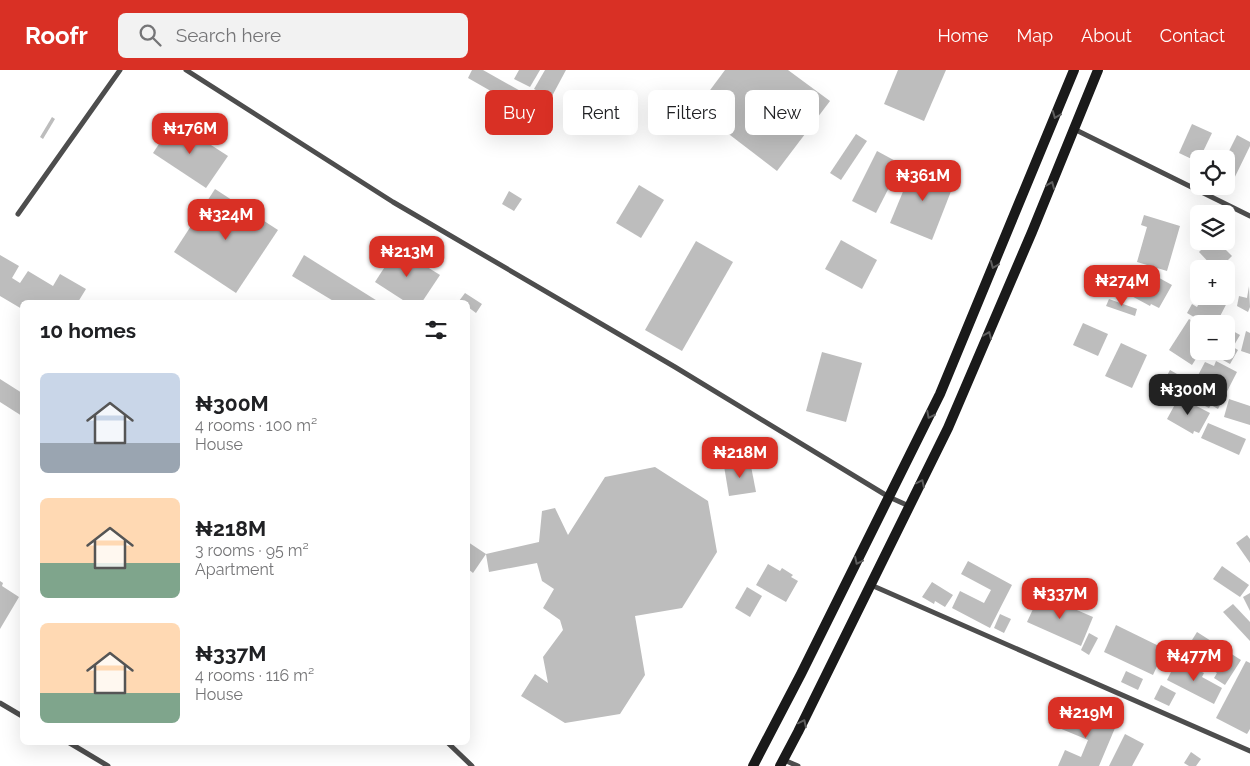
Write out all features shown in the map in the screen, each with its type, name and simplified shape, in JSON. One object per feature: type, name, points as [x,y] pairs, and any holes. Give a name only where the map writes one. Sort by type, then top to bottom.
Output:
[{"type":"main road","points":[[753,766],[801,674],[940,394],[1074,70]]},
{"type":"main road","points":[[782,763],[948,428],[1032,232],[1098,70]]},
{"type":"street","points":[[18,214],[120,70]]},
{"type":"street","points":[[186,70],[393,202],[675,366],[889,496],[910,506]]},
{"type":"street","points":[[1074,129],[1250,216]]},
{"type":"street","points":[[871,585],[1250,751]]},
{"type":"street","points":[[0,703],[20,715]]},
{"type":"street","points":[[73,745],[108,766]]},
{"type":"street","points":[[450,745],[472,766]]},
{"type":"street","points":[[782,763],[798,766]]},
{"type":"building","points":[[472,70],[483,70],[519,90],[489,90],[468,78]]},
{"type":"building","points":[[519,70],[540,70],[530,87],[514,79]]},
{"type":"building","points":[[545,70],[566,70],[553,94],[553,90],[534,89]]},
{"type":"building","points":[[725,70],[788,70],[815,90],[745,90],[745,135],[804,135],[777,171],[730,135],[735,135],[735,90],[710,90]]},
{"type":"building","points":[[898,70],[946,70],[924,121],[884,104]]},
{"type":"building","points":[[819,93],[830,101],[819,116]]},
{"type":"building","points":[[52,117],[55,119],[43,139],[40,137]]},
{"type":"building","points":[[174,121],[228,156],[206,188],[153,153]]},
{"type":"building","points":[[1192,124],[1212,133],[1204,150],[1190,150],[1190,158],[1179,153]]},
{"type":"building","points":[[856,134],[867,141],[841,180],[830,173]]},
{"type":"building","points":[[1237,135],[1250,142],[1250,146],[1235,177],[1235,150],[1230,150]]},
{"type":"building","points":[[877,151],[901,164],[876,213],[852,201]]},
{"type":"building","points":[[914,165],[955,181],[932,240],[890,223]]},
{"type":"building","points":[[639,185],[664,200],[641,238],[616,223]]},
{"type":"building","points":[[215,189],[278,230],[236,293],[174,252]]},
{"type":"building","points":[[509,191],[522,199],[514,211],[502,204]]},
{"type":"building","points":[[1144,215],[1180,226],[1167,271],[1137,262],[1147,227],[1141,225]]},
{"type":"building","points":[[841,240],[877,260],[862,289],[825,269]]},
{"type":"building","points":[[696,241],[733,262],[682,351],[645,330]]},
{"type":"building","points":[[397,248],[440,275],[423,300],[403,300],[375,282]]},
{"type":"building","points":[[1201,250],[1226,250],[1232,256],[1228,260],[1207,260],[1199,252]]},
{"type":"building","points":[[0,255],[19,266],[12,278],[20,283],[28,271],[53,286],[60,274],[86,289],[79,300],[20,300],[20,308],[0,296]]},
{"type":"building","points":[[304,255],[376,300],[332,300],[292,276]]},
{"type":"building","points":[[1141,268],[1172,285],[1159,308],[1151,304],[1150,306],[1126,293]]},
{"type":"building","points":[[1249,286],[1250,307],[1248,312],[1237,306],[1239,296],[1247,298]]},
{"type":"building","points":[[465,293],[482,304],[476,313],[470,308],[470,300],[460,300]]},
{"type":"building","points":[[1109,299],[1137,309],[1135,316],[1106,306]]},
{"type":"building","points":[[1191,305],[1197,307],[1198,305],[1226,305],[1221,315],[1190,315],[1187,313]]},
{"type":"building","points":[[1190,320],[1190,360],[1195,360],[1192,365],[1169,350]]},
{"type":"building","points":[[1083,323],[1108,334],[1098,356],[1073,345]]},
{"type":"building","points":[[1246,331],[1250,333],[1250,354],[1241,351]]},
{"type":"building","points":[[1235,332],[1240,335],[1235,344]]},
{"type":"building","points":[[1121,343],[1147,355],[1132,388],[1105,376]]},
{"type":"building","points":[[822,352],[862,363],[846,422],[806,411]]},
{"type":"building","points":[[1223,360],[1232,360],[1230,364]]},
{"type":"building","points":[[1216,361],[1237,372],[1218,409],[1211,405],[1209,408],[1183,395],[1189,381],[1194,383],[1205,362],[1214,366]]},
{"type":"building","points":[[1170,370],[1184,378],[1170,404],[1156,396]]},
{"type":"building","points":[[0,379],[20,392],[20,415],[0,402]]},
{"type":"building","points":[[1179,397],[1210,413],[1199,433],[1194,431],[1193,434],[1167,419]]},
{"type":"building","points":[[1229,399],[1250,406],[1250,425],[1224,417]]},
{"type":"building","points":[[1208,423],[1246,439],[1239,455],[1201,438]]},
{"type":"building","points":[[750,461],[756,492],[729,496],[724,466]]},
{"type":"building","points":[[655,467],[708,501],[717,552],[682,608],[635,616],[645,675],[620,714],[565,723],[521,696],[535,674],[548,683],[543,657],[563,630],[560,620],[543,608],[554,589],[542,581],[537,563],[489,572],[486,554],[539,542],[542,511],[555,508],[568,535],[605,477]]},
{"type":"building","points":[[1247,535],[1250,539],[1250,563],[1236,543]]},
{"type":"building","points":[[470,543],[486,554],[473,573],[470,571]]},
{"type":"building","points":[[968,561],[1012,585],[990,628],[952,608],[960,591],[984,603],[991,590],[961,574]]},
{"type":"building","points":[[768,564],[780,571],[782,568],[793,575],[791,577],[798,581],[786,602],[756,585]]},
{"type":"building","points":[[1222,566],[1249,585],[1240,597],[1213,579]]},
{"type":"building","points":[[0,581],[3,583],[2,586],[19,597],[0,629]]},
{"type":"building","points":[[932,582],[953,595],[945,607],[935,601],[934,604],[922,597]]},
{"type":"building","points":[[747,587],[762,596],[750,617],[735,608]]},
{"type":"building","points":[[1250,593],[1250,611],[1243,597]]},
{"type":"building","points":[[1040,594],[1093,617],[1081,646],[1027,622]]},
{"type":"building","points":[[1233,604],[1250,622],[1250,641],[1223,612]]},
{"type":"building","points":[[1000,614],[1011,619],[1004,633],[994,628]]},
{"type":"building","points":[[1116,625],[1165,649],[1153,675],[1104,652]]},
{"type":"building","points":[[1197,632],[1241,660],[1225,685],[1214,678],[1217,673],[1212,670],[1217,661],[1199,650],[1196,654],[1187,648]]},
{"type":"building","points":[[1089,633],[1098,638],[1089,655],[1081,650]]},
{"type":"building","points":[[1177,660],[1204,673],[1202,677],[1222,688],[1214,704],[1167,680]]},
{"type":"building","points":[[1246,661],[1250,663],[1250,729],[1247,734],[1216,718]]},
{"type":"building","points":[[1126,671],[1143,679],[1138,690],[1121,682]]},
{"type":"building","points":[[1161,685],[1176,693],[1169,706],[1154,699]]},
{"type":"building","points":[[1068,707],[1115,728],[1099,766],[1058,766],[1065,750],[1081,757],[1088,740],[1059,728]]},
{"type":"building","points":[[1125,734],[1144,744],[1132,766],[1109,766]]},
{"type":"building","points":[[1191,752],[1201,759],[1196,766],[1189,766],[1184,763]]}]
